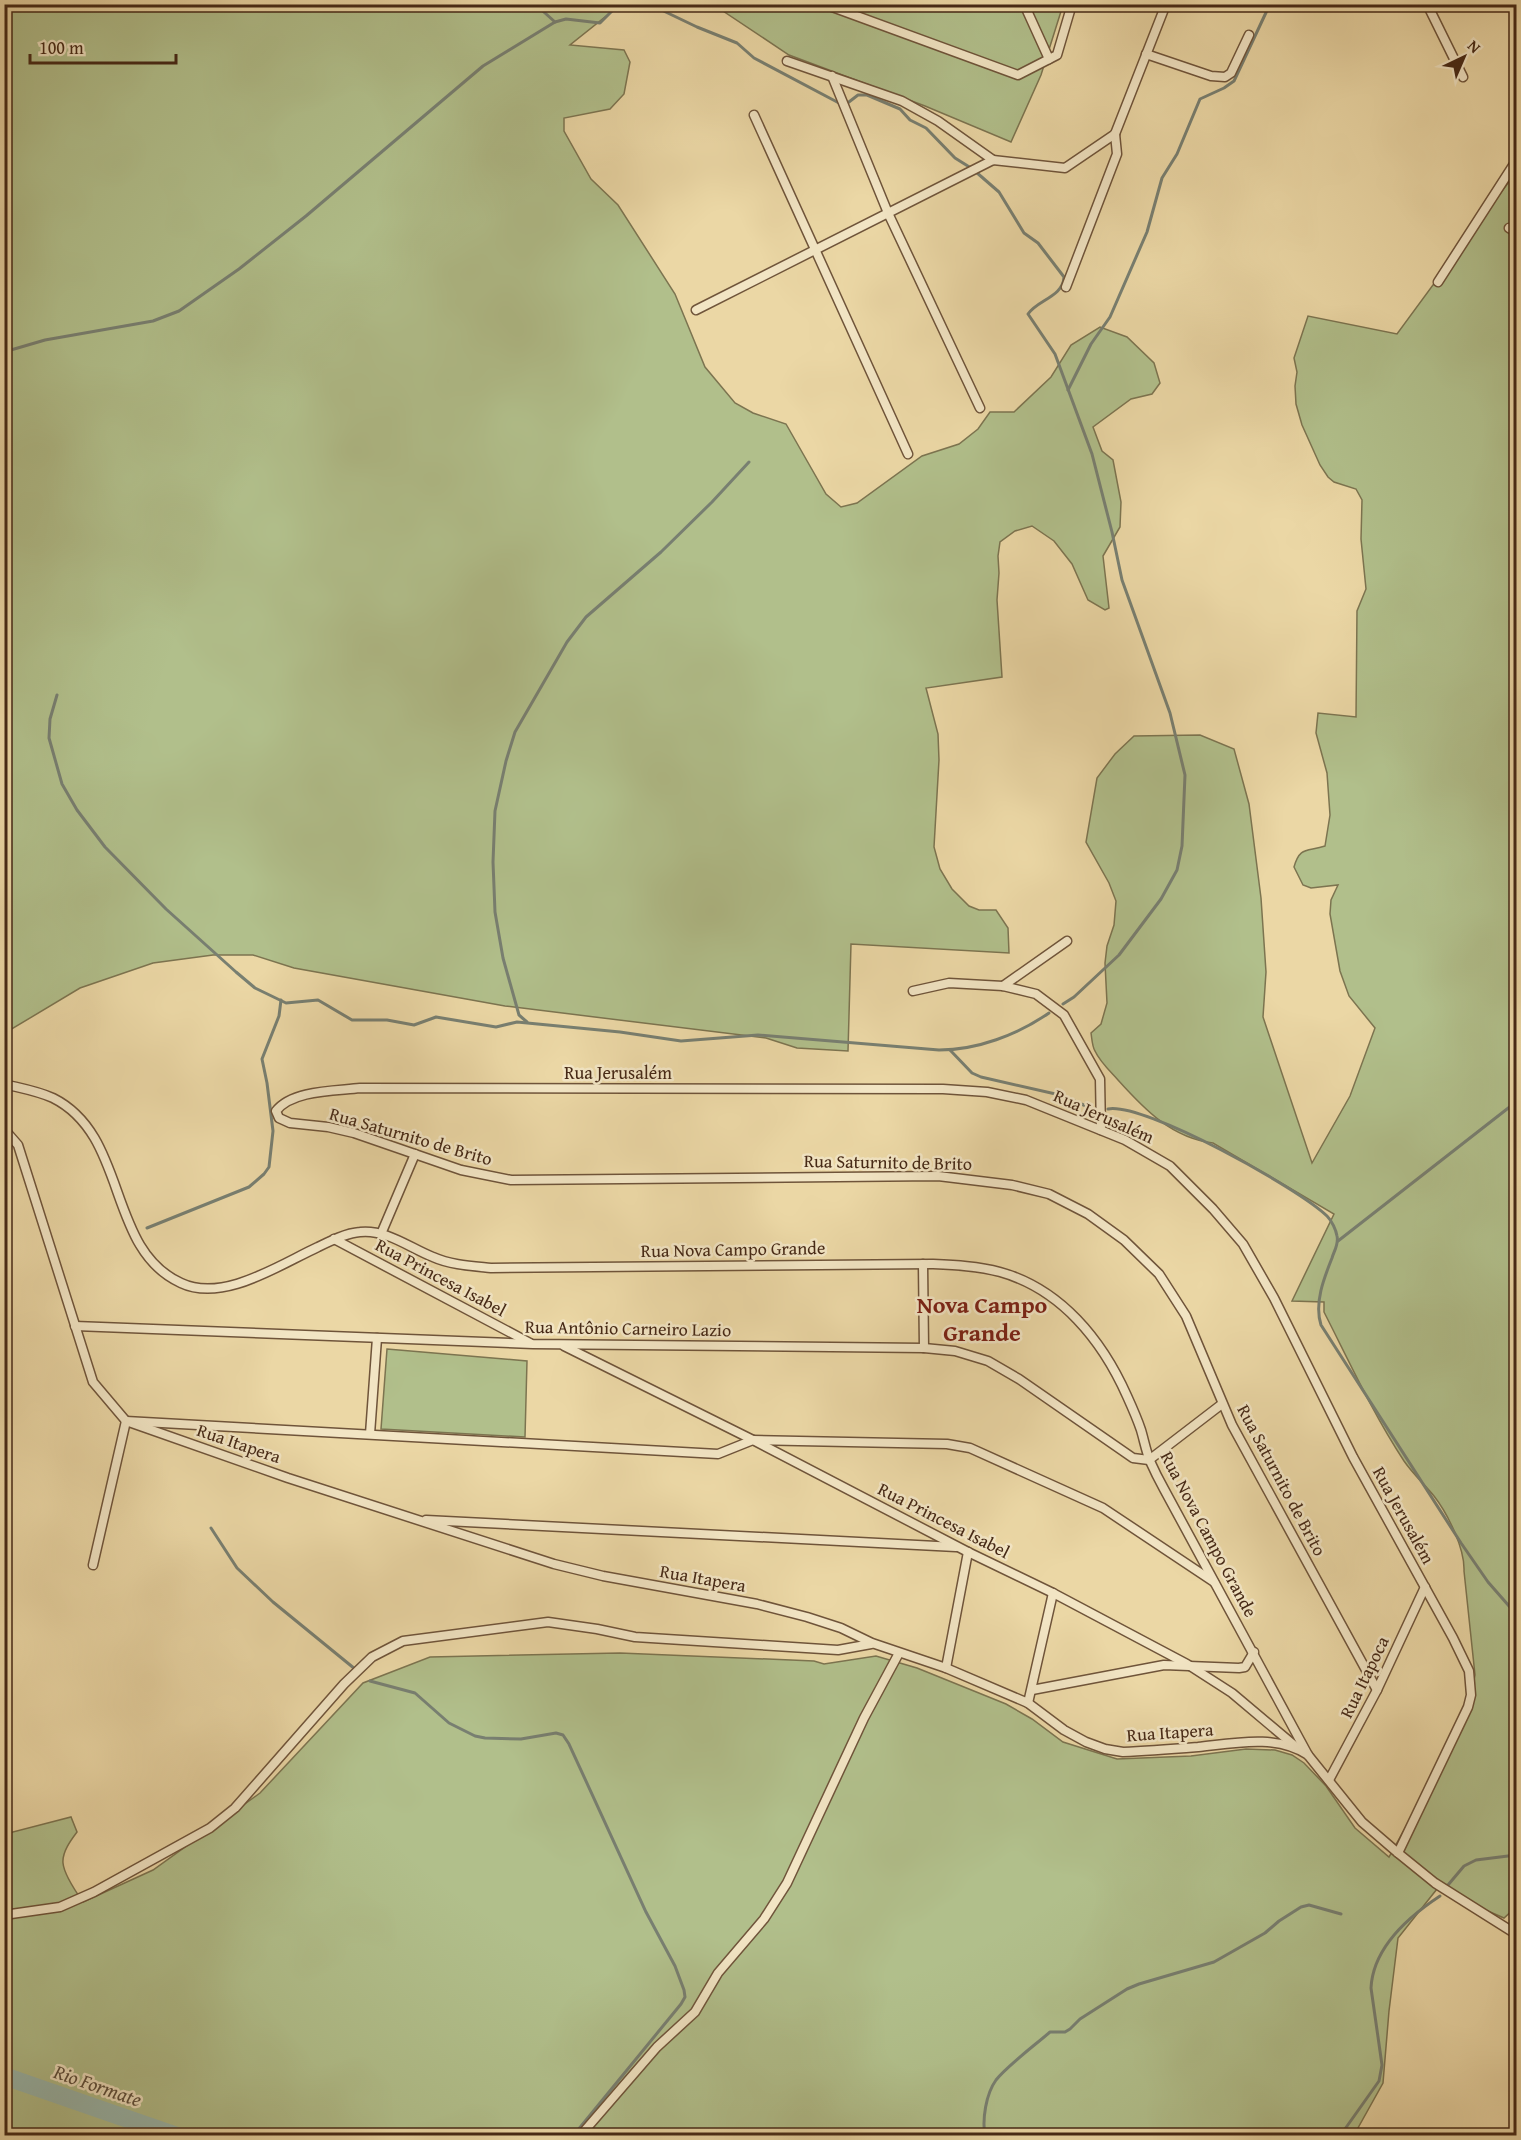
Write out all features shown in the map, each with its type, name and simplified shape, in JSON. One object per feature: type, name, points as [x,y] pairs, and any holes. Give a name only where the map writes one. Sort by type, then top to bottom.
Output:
[{"type":"street","points":[[824,4],[1018,75],[1057,55],[1072,4]]},
{"type":"street","points":[[1024,4],[1049,59]]},
{"type":"street","points":[[1066,287],[1117,154],[1115,134],[1166,4]]},
{"type":"street","points":[[1427,4],[1463,77]]},
{"type":"street","points":[[1146,54],[1211,76],[1225,77],[1231,73],[1249,35]]},
{"type":"street","points":[[787,61],[902,101],[938,121],[993,160],[1065,168],[1115,134]]},
{"type":"street","points":[[832,76],[888,213],[981,408]]},
{"type":"street","points":[[754,115],[908,454]]},
{"type":"street","points":[[696,310],[993,160]]},
{"type":"street","points":[[1438,282],[1516,161]]},
{"type":"street","points":[[1003,986],[1067,941]]},
{"type":"street","points":[[913,991],[950,983],[1003,986],[1036,994],[1065,1015],[1100,1079],[1101,1130]]},
{"type":"street","name":"Rua Nova Campo Grande","points":[[4,1084],[52,1098],[77,1115],[91,1130],[102,1148],[131,1228],[143,1250],[161,1271],[181,1283],[200,1290],[220,1289],[242,1282],[334,1239],[361,1232],[381,1234],[434,1258],[454,1264],[491,1268],[923,1264],[964,1266],[1000,1272],[1032,1284],[1062,1304],[1083,1325],[1105,1357],[1126,1394],[1140,1428],[1149,1460],[1308,1755]]},
{"type":"street","name":"Rua Jerusalém","points":[[276,1111],[282,1103],[292,1098],[360,1088],[943,1089],[987,1092],[1026,1100],[1125,1140],[1170,1166],[1214,1209],[1243,1244],[1274,1298],[1353,1457],[1469,1671],[1471,1695],[1468,1707],[1398,1853]]},
{"type":"street","name":"Rua Saturnito de Brito","points":[[276,1111],[279,1118],[290,1123],[354,1132],[461,1170],[511,1180],[938,1176],[1012,1185],[1049,1194],[1088,1214],[1124,1240],[1159,1274],[1186,1316],[1222,1404],[1377,1690]]},
{"type":"street","points":[[4,1129],[18,1145],[93,1382],[126,1421],[718,1454],[753,1440],[947,1444],[970,1448],[1103,1508],[1216,1584]]},
{"type":"street","points":[[381,1234],[416,1154]]},
{"type":"street","name":"Rua Princesa Isabel","points":[[334,1239],[533,1344]]},
{"type":"street","points":[[923,1264],[924,1348]]},
{"type":"street","name":"Rua Antônio Carneiro Lazio","points":[[75,1326],[533,1344],[924,1348],[955,1351],[988,1361],[1019,1379],[1133,1458],[1149,1460]]},
{"type":"street","points":[[370,1434],[378,1338]]},
{"type":"street","name":"Rua Princesa Isabel","points":[[561,1344],[753,1440],[968,1552],[1053,1593],[1187,1665],[1232,1694],[1297,1748]]},
{"type":"street","points":[[1149,1460],[1222,1404]]},
{"type":"street","points":[[93,1564],[126,1421]]},
{"type":"street","name":"Rua Itapera","points":[[126,1421],[414,1520],[584,1571],[757,1604],[841,1628],[872,1643],[946,1668],[1028,1703],[1064,1730],[1105,1749],[1123,1752],[1255,1742],[1280,1743],[1297,1748],[1308,1755],[1362,1822],[1398,1853],[1435,1883],[1516,1934]]},
{"type":"street","points":[[414,1520],[959,1547]]},
{"type":"street","points":[[946,1668],[968,1552]]},
{"type":"street","name":"Rua Itapoca","points":[[1329,1780],[1377,1690],[1425,1587]]},
{"type":"street","points":[[1028,1703],[1053,1593]]},
{"type":"street","points":[[4,1915],[60,1907],[94,1892],[210,1828],[235,1808],[344,1684],[372,1657],[403,1641],[548,1622],[635,1637],[669,1640],[838,1650],[872,1643]]},
{"type":"street","points":[[1032,1690],[1164,1665],[1245,1667],[1254,1652]]},
{"type":"street","points":[[580,2136],[657,2047],[695,2012],[718,1973],[764,1919],[787,1883],[864,1718],[899,1653]]},
{"type":"green space","points":[[4,5],[620,5],[570,45],[624,50],[630,62],[624,94],[610,109],[564,118],[564,131],[591,179],[618,205],[675,294],[705,367],[735,403],[753,413],[786,424],[826,494],[841,507],[857,503],[922,456],[959,444],[978,429],[990,412],[1014,412],[1051,377],[1071,345],[1100,327],[1127,337],[1154,363],[1160,383],[1152,394],[1131,399],[1093,427],[1102,451],[1113,460],[1121,502],[1120,527],[1103,556],[1109,608],[1105,610],[1088,600],[1072,564],[1054,541],[1032,526],[1015,531],[1000,542],[998,556],[997,600],[1002,677],[926,688],[938,734],[939,760],[934,847],[940,869],[952,889],[969,906],[979,910],[996,910],[1008,928],[1009,953],[851,944],[848,1051],[797,1048],[766,1038],[505,1006],[294,968],[253,955],[213,955],[153,963],[80,988],[5,1033]]},
{"type":"green space","points":[[714,5],[1063,5],[1041,75],[1011,142],[925,106],[789,55]]},
{"type":"green space","points":[[1516,172],[1516,1907],[1504,1918],[1437,1889],[1398,1938],[1383,2083],[1354,2135],[5,2135],[5,1834],[71,1817],[77,1832],[65,1850],[63,1863],[68,1878],[83,1902],[153,1870],[260,1793],[363,1683],[430,1657],[620,1653],[814,1661],[824,1664],[876,1656],[917,1668],[1006,1704],[1032,1719],[1063,1742],[1117,1759],[1191,1756],[1246,1749],[1275,1750],[1292,1755],[1304,1763],[1326,1786],[1355,1828],[1389,1857],[1466,1719],[1475,1675],[1462,1553],[1445,1512],[1404,1461],[1372,1406],[1324,1312],[1324,1302],[1292,1301],[1334,1214],[1213,1143],[1185,1135],[1160,1121],[1128,1091],[1097,1055],[1091,1033],[1101,1024],[1107,1003],[1105,963],[1107,946],[1114,925],[1116,901],[1109,883],[1086,842],[1097,778],[1115,754],[1134,736],[1200,735],[1234,749],[1249,804],[1261,898],[1266,972],[1263,1017],[1312,1163],[1350,1096],[1375,1028],[1349,996],[1340,971],[1330,914],[1331,900],[1338,885],[1311,888],[1303,885],[1294,867],[1302,853],[1325,846],[1330,815],[1327,773],[1316,733],[1318,713],[1356,717],[1357,611],[1366,589],[1361,539],[1362,500],[1356,489],[1334,482],[1320,465],[1302,425],[1296,404],[1297,372],[1294,358],[1308,316],[1397,334]]},
{"type":"green space","points":[[387,1349],[527,1361],[525,1437],[381,1429]]},
{"type":"waterway","points":[[535,4],[555,22]]},
{"type":"waterway","points":[[4,352],[45,340],[153,321],[179,311],[239,269],[306,216],[483,66],[555,22],[566,19],[600,23],[619,4]]},
{"type":"waterway","points":[[649,4],[737,43],[754,58],[839,103],[845,105],[858,95],[867,95],[900,109],[910,120],[926,128],[955,158],[971,168]]},
{"type":"waterway","points":[[1068,390],[1091,344],[1110,317],[1147,232],[1162,178],[1177,154],[1200,99],[1234,81],[1270,4]]},
{"type":"waterway","points":[[976,172],[999,192],[1024,233],[1038,243],[1064,277],[1063,284],[1055,294],[1028,314],[1055,354],[1092,454],[1122,580],[1170,713],[1185,775],[1182,846],[1177,870],[1161,899],[1119,955],[1074,997],[1063,1004]]},
{"type":"waterway","points":[[527,1022],[519,1015],[503,958],[495,912],[493,862],[495,811],[515,732],[567,642],[586,617],[661,552],[749,462]]},
{"type":"waterway","points":[[57,695],[50,719],[49,738],[62,784],[77,810],[105,847],[166,909],[255,988],[286,1003],[318,1000],[352,1020],[387,1020],[414,1025],[436,1017],[496,1027],[517,1022],[620,1032],[681,1041],[758,1035],[939,1050],[968,1047],[996,1040],[1024,1028],[1049,1013]]},
{"type":"waterway","points":[[147,1228],[249,1187],[269,1167],[273,1131],[262,1059],[279,1016],[281,1000]]},
{"type":"waterway","points":[[950,1050],[972,1073],[981,1077],[1060,1095],[1086,1106]]},
{"type":"waterway","points":[[1338,1241],[1516,1102]]},
{"type":"waterway","points":[[1108,1109],[1127,1110],[1154,1119],[1221,1150],[1286,1187],[1329,1218],[1336,1231],[1337,1242],[1319,1299],[1321,1325],[1461,1543],[1488,1582],[1516,1614]]},
{"type":"waterway","points":[[211,1528],[237,1568],[273,1602],[355,1669]]},
{"type":"waterway","points":[[370,1681],[415,1693],[449,1723],[475,1736],[521,1739],[556,1733],[563,1735],[646,1912],[675,1966],[684,1990],[685,1997],[681,2004],[573,2136]]},
{"type":"waterway","points":[[1448,1885],[1464,1866],[1476,1860],[1516,1855]]},
{"type":"waterway","points":[[1340,2136],[1379,2081],[1382,2065],[1371,1988],[1378,1960],[1394,1935],[1440,1896]]},
{"type":"waterway","points":[[985,2136],[986,2107],[996,2080],[1050,2032],[1065,2032],[1080,2019],[1127,1989],[1214,1962],[1265,1933],[1301,1907],[1309,1905],[1341,1914]]},
{"type":"waterway","name":"Rio Formate","points":[[4,2076],[177,2136]]},
{"type":"district","name":"Nova Campo Grande","points":[[982,1318]]}]
